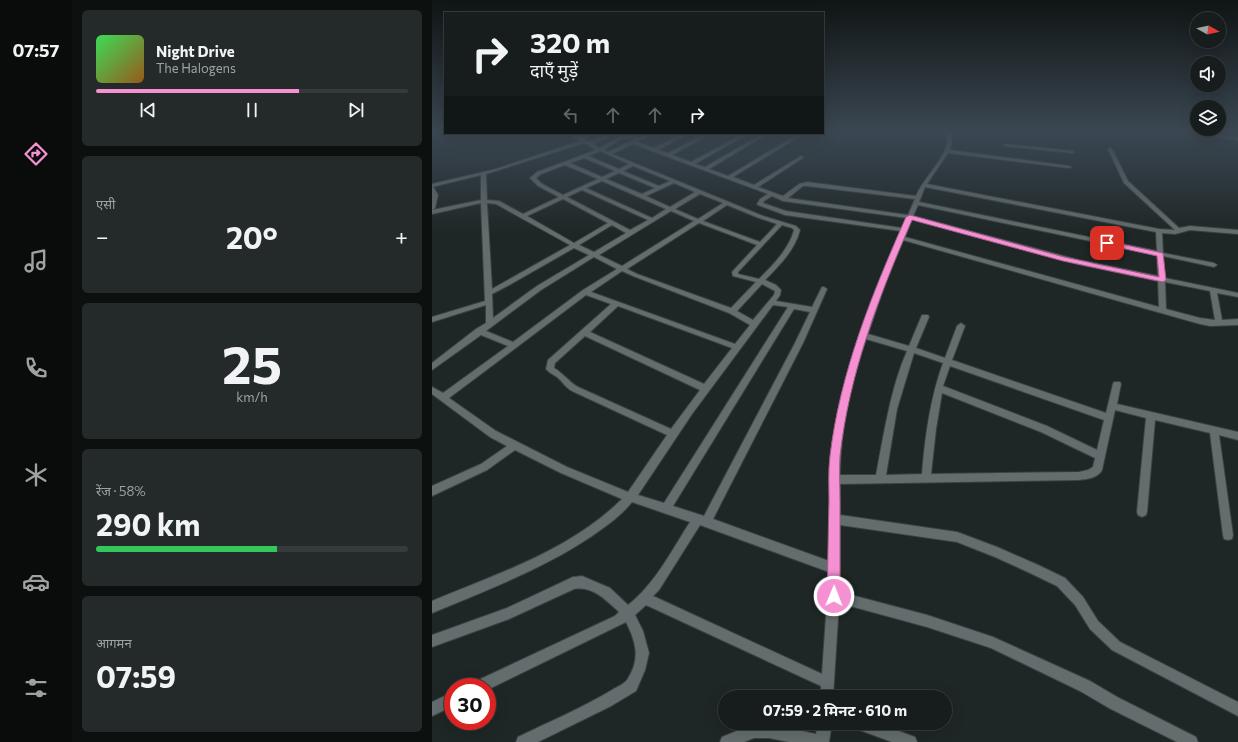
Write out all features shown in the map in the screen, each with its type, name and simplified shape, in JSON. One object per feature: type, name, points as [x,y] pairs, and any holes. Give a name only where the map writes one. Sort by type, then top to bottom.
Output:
[{"type":"street","points":[[432,208],[435,195],[432,188],[510,166]]},
{"type":"street","points":[[559,166],[539,173],[533,178],[540,186],[631,233]]},
{"type":"street","points":[[572,166],[698,221],[760,244]]},
{"type":"street","points":[[606,166],[659,188]]},
{"type":"street","points":[[524,216],[630,166]]},
{"type":"street","points":[[637,166],[780,224],[794,227],[797,232],[780,259],[732,311]]},
{"type":"street","points":[[696,166],[783,199],[910,217],[1063,259],[1238,295]]},
{"type":"street","points":[[705,169],[711,166]]},
{"type":"street","points":[[728,178],[749,166]]},
{"type":"street","points":[[754,187],[787,166]]},
{"type":"street","points":[[828,690],[834,596],[835,458],[842,411],[852,368],[884,277],[924,185],[937,166]]},
{"type":"street","points":[[1058,166],[1069,167]]},
{"type":"street","points":[[1118,166],[1126,182],[1179,231]]},
{"type":"street","points":[[484,174],[490,323]]},
{"type":"street","points":[[642,196],[674,181]]},
{"type":"street","points":[[783,199],[801,185],[807,184],[917,201],[1161,255],[1214,265]]},
{"type":"street","points":[[924,185],[1159,231],[1179,231],[1182,228],[1190,228],[1238,232]]},
{"type":"street","points":[[582,188],[652,220]]},
{"type":"street","points":[[432,367],[539,288],[700,191]]},
{"type":"street","points":[[771,194],[762,200],[760,204],[785,213],[903,234],[1163,311],[1219,323],[1238,322]]},
{"type":"street","points":[[432,212],[484,201],[497,202],[574,245],[646,280],[732,311],[754,324]]},
{"type":"street","points":[[443,398],[585,292],[727,203]]},
{"type":"street","points":[[489,292],[509,283],[612,223]]},
{"type":"street","points":[[432,607],[526,566],[576,540],[602,523],[620,508],[630,497],[706,388],[777,295],[778,290],[770,284],[741,278],[735,275],[735,272],[780,224]]},
{"type":"street","points":[[1159,231],[1163,280],[1163,311]]},
{"type":"street","points":[[496,679],[619,620],[644,598],[668,568],[702,520],[799,342],[824,289]]},
{"type":"street","points":[[1213,290],[1219,323]]},
{"type":"street","points":[[585,292],[736,347]]},
{"type":"street","points":[[432,320],[489,302]]},
{"type":"street","points":[[772,302],[814,310]]},
{"type":"street","points":[[616,304],[551,362],[550,369],[561,376],[568,385],[582,393],[673,434]]},
{"type":"street","points":[[666,509],[792,306]]},
{"type":"street","points":[[880,479],[893,409],[910,349],[925,317]]},
{"type":"street","points":[[926,478],[929,440],[939,388],[947,361],[961,326]]},
{"type":"street","points":[[479,331],[514,345]]},
{"type":"street","points":[[584,332],[706,388]]},
{"type":"street","points":[[863,335],[947,361],[1109,418]]},
{"type":"street","points":[[835,480],[1080,476],[1090,474],[1097,470],[1117,384]]},
{"type":"street","points":[[939,388],[1044,429],[1101,456]]},
{"type":"street","points":[[432,390],[493,434],[564,470],[630,497],[702,520],[834,568]]},
{"type":"street","points":[[1112,406],[1238,436]]},
{"type":"street","points":[[1142,512],[1151,415]]},
{"type":"street","points":[[1214,430],[1228,535]]},
{"type":"street","points":[[432,491],[484,467],[515,445]]},
{"type":"street","points":[[834,519],[957,537],[997,552],[1034,569],[1066,586],[1079,601],[1094,625],[1116,646],[1238,709]]},
{"type":"street","points":[[432,641],[509,613],[573,583],[582,582],[606,592],[628,613],[637,631],[642,653],[640,670],[631,686],[606,701],[523,742]]},
{"type":"street","points":[[834,596],[927,621],[993,643],[1085,686],[1114,703],[1191,742]]},
{"type":"street","points":[[644,598],[828,683]]},
{"type":"street","points":[[432,710],[444,704]]},
{"type":"street","points":[[727,742],[754,731],[769,731],[821,742],[824,730]]},
{"type":"street","points":[[878,730],[910,742]]},
{"type":"route","points":[[834,596],[835,458],[842,411],[852,368],[866,326],[910,217],[1063,259],[1128,274],[1163,280],[1161,255],[1107,243]]}]
